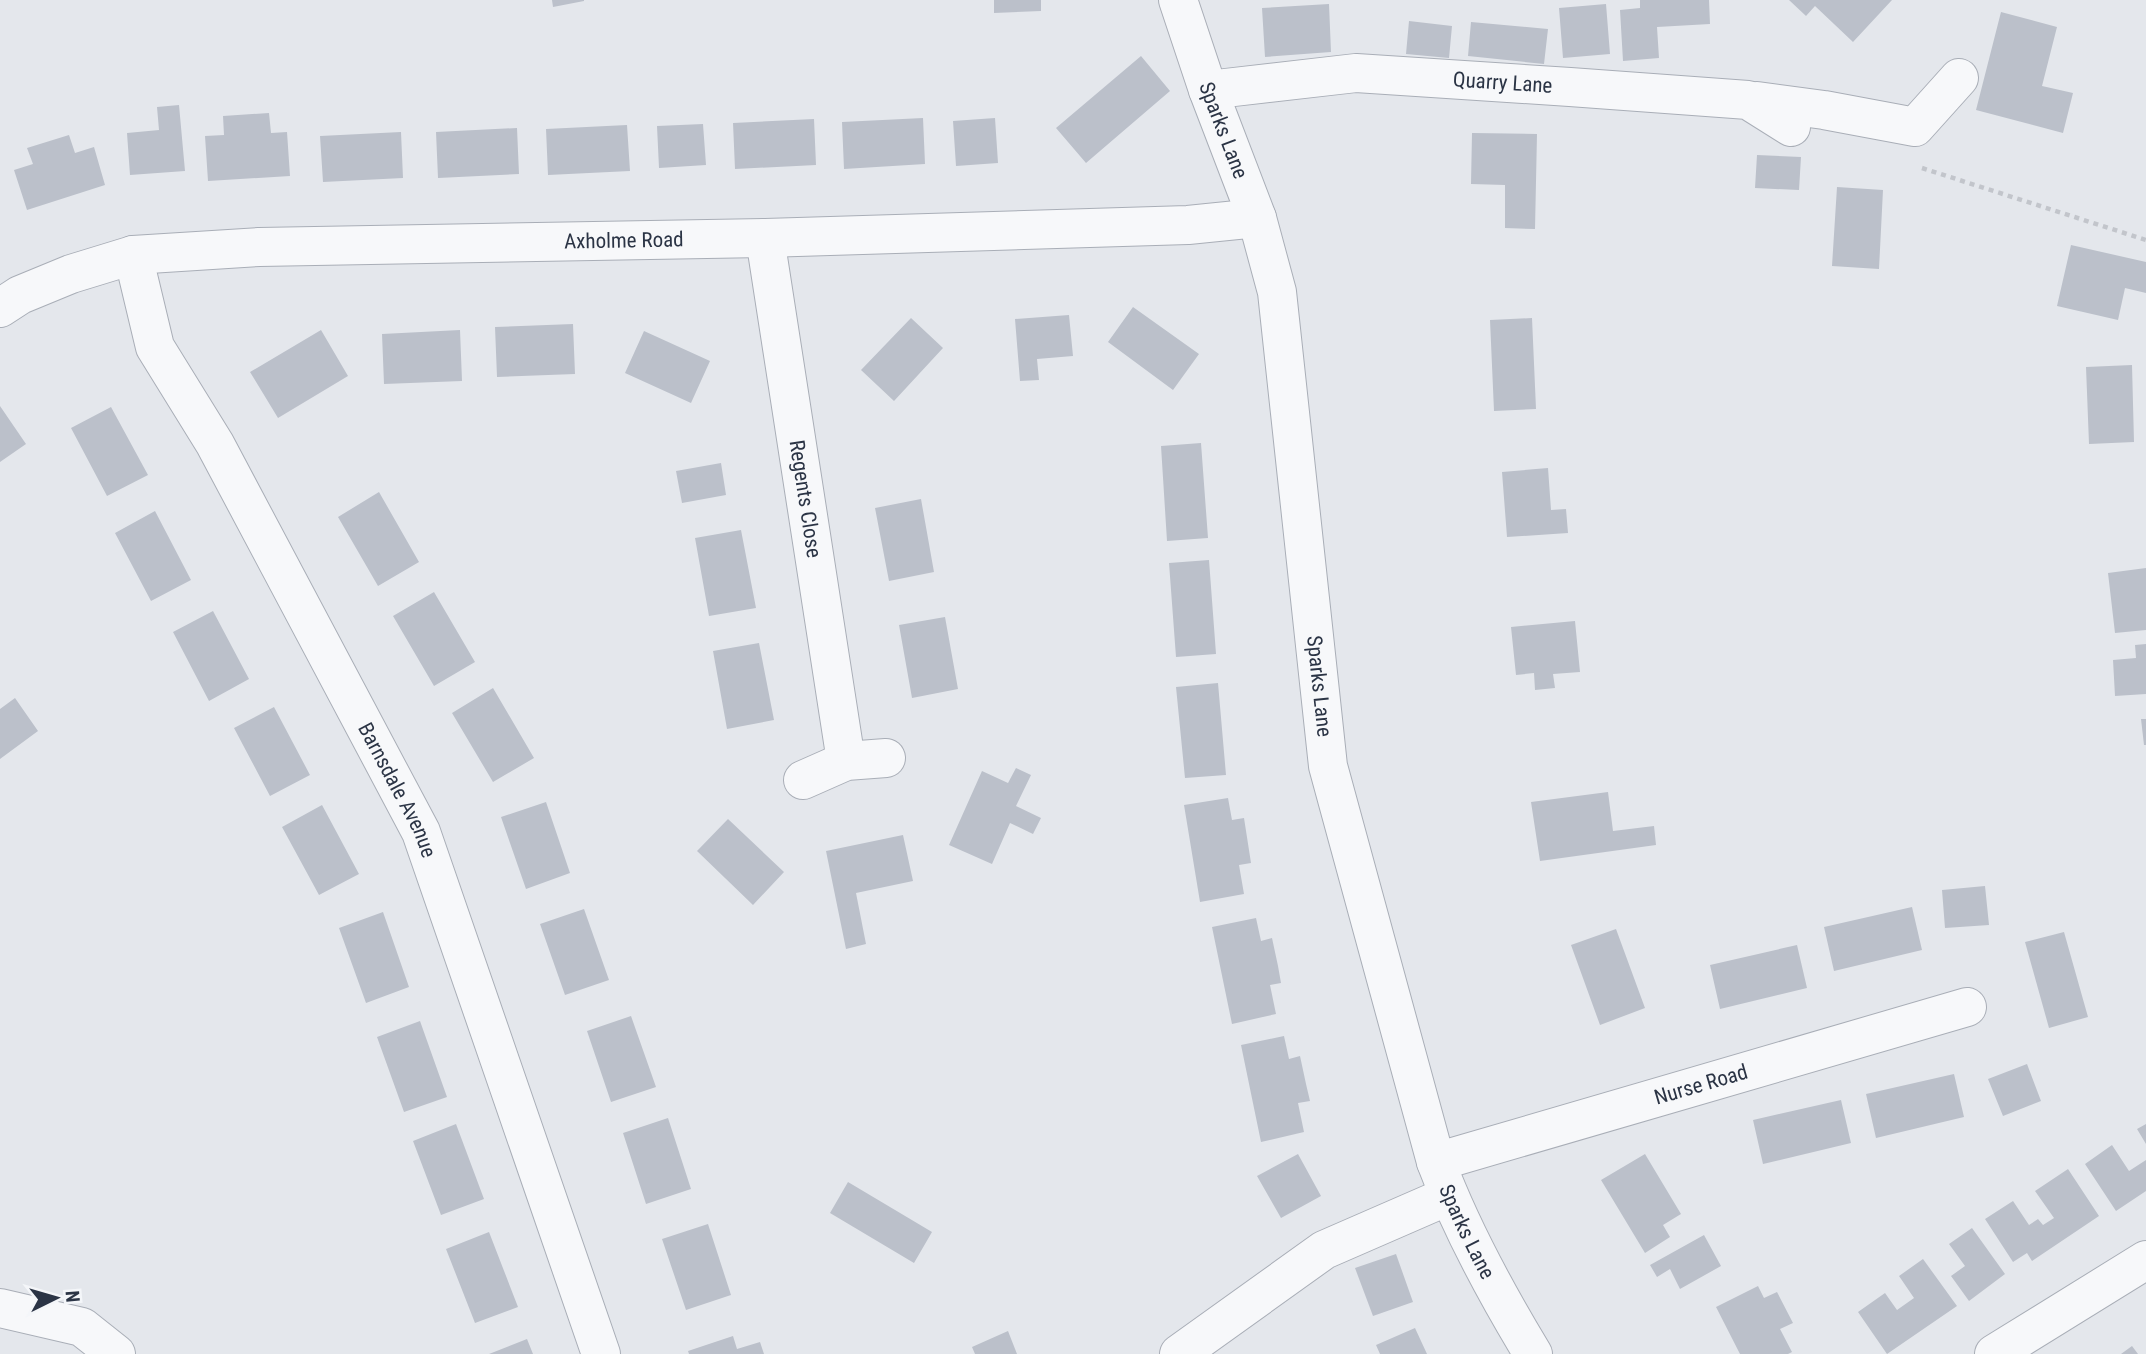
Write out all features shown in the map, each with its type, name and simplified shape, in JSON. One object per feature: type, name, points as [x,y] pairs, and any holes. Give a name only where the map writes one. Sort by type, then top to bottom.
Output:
[{"type":"street","name":"Sparks Lane","points":[[1178,0],[1208,90],[1257,218],[1277,292],[1328,766],[1442,1179],[1501,1301],[1532,1354]]},
{"type":"street","name":"Quarry Lane","points":[[1208,90],[1356,73],[1748,100],[1791,127]]},
{"type":"street","points":[[1748,100],[1824,110],[1915,127],[1959,78]]},
{"type":"street","name":"Axholme Road","points":[[0,308],[20,295],[71,274],[133,255],[259,247],[765,238],[1188,225],[1257,218]]},
{"type":"street","name":"Regents Close","points":[[765,238],[846,761]]},
{"type":"street","name":"Barnsdale Avenue","points":[[133,255],[155,347],[215,444],[421,832],[601,1354]]},
{"type":"street","points":[[803,780],[846,761],[886,758]]},
{"type":"street","name":"Nurse Road","points":[[1179,1354],[1324,1250],[1442,1179],[1967,1007]]},
{"type":"street","points":[[1994,1354],[2146,1260]]},
{"type":"street","points":[[0,1308],[82,1327],[116,1354]]},
{"type":"path","points":[[1921,168],[2146,240]]},
{"type":"building","points":[[552,0],[584,0],[584,1],[553,7]]},
{"type":"building","points":[[994,0],[1041,0],[1041,11],[994,13]]},
{"type":"building","points":[[1640,0],[1709,0],[1710,24],[1657,27],[1659,58],[1623,61],[1620,10],[1640,8]]},
{"type":"building","points":[[1789,0],[1892,0],[1853,42],[1815,6],[1806,16]]},
{"type":"building","points":[[1329,4],[1331,52],[1265,57],[1262,8]]},
{"type":"building","points":[[1606,4],[1610,54],[1563,58],[1559,8]]},
{"type":"building","points":[[2001,12],[2057,27],[2042,86],[2073,93],[2063,133],[1976,110]]},
{"type":"building","points":[[1409,21],[1452,26],[1449,58],[1406,54]]},
{"type":"building","points":[[1471,22],[1548,29],[1544,64],[1468,56]]},
{"type":"building","points":[[1141,56],[1170,91],[1086,163],[1056,128]]},
{"type":"building","points":[[179,105],[185,171],[130,175],[127,133],[159,130],[157,107]]},
{"type":"building","points":[[269,113],[271,133],[287,132],[290,176],[208,181],[205,136],[224,135],[223,116]]},
{"type":"building","points":[[923,118],[925,164],[844,169],[842,122]]},
{"type":"building","points":[[995,118],[998,163],[956,166],[953,121]]},
{"type":"building","points":[[814,119],[816,165],[735,169],[733,123]]},
{"type":"building","points":[[703,124],[706,165],[659,168],[657,126]]},
{"type":"building","points":[[627,125],[630,171],[548,175],[546,129]]},
{"type":"building","points":[[517,128],[519,174],[438,178],[436,132]]},
{"type":"building","points":[[401,132],[403,178],[323,182],[320,136]]},
{"type":"building","points":[[1472,133],[1537,134],[1535,229],[1505,228],[1505,185],[1471,184]]},
{"type":"building","points":[[69,135],[75,153],[94,147],[105,185],[27,210],[14,170],[33,164],[27,148]]},
{"type":"building","points":[[1757,155],[1801,157],[1799,190],[1755,188]]},
{"type":"building","points":[[1837,187],[1883,190],[1879,269],[1832,266]]},
{"type":"building","points":[[2071,245],[2146,262],[2146,293],[2125,288],[2118,320],[2057,306]]},
{"type":"building","points":[[1133,307],[1199,354],[1173,390],[1108,342]]},
{"type":"building","points":[[1069,315],[1073,356],[1037,359],[1039,380],[1020,381],[1015,319]]},
{"type":"building","points":[[911,318],[943,348],[894,401],[861,370]]},
{"type":"building","points":[[1532,318],[1536,409],[1494,411],[1490,320]]},
{"type":"building","points":[[573,324],[575,374],[497,377],[495,327]]},
{"type":"building","points":[[321,330],[348,376],[278,418],[250,372]]},
{"type":"building","points":[[460,330],[462,381],[384,384],[382,334]]},
{"type":"building","points":[[644,331],[710,361],[691,403],[625,373]]},
{"type":"building","points":[[2132,365],[2134,442],[2089,444],[2086,367]]},
{"type":"building","points":[[0,406],[26,444],[0,462]]},
{"type":"building","points":[[111,407],[148,475],[107,496],[71,428]]},
{"type":"building","points":[[1201,443],[1208,538],[1167,541],[1161,446]]},
{"type":"building","points":[[721,463],[726,495],[682,503],[676,471]]},
{"type":"building","points":[[1548,468],[1551,510],[1566,509],[1568,533],[1507,537],[1502,472]]},
{"type":"building","points":[[379,492],[419,562],[378,586],[338,517]]},
{"type":"building","points":[[921,499],[934,572],[889,581],[875,508]]},
{"type":"building","points":[[155,511],[191,580],[151,601],[115,533]]},
{"type":"building","points":[[741,530],[756,608],[709,616],[695,538]]},
{"type":"building","points":[[1209,560],[1216,654],[1176,657],[1169,563]]},
{"type":"building","points":[[2146,568],[2146,630],[2115,633],[2108,573]]},
{"type":"building","points":[[434,592],[475,662],[434,686],[393,616]]},
{"type":"building","points":[[213,611],[249,679],[209,701],[173,632]]},
{"type":"building","points":[[945,617],[958,689],[912,698],[899,625]]},
{"type":"building","points":[[1575,621],[1580,672],[1553,674],[1555,688],[1535,690],[1534,673],[1516,675],[1511,627]]},
{"type":"building","points":[[759,643],[774,720],[727,729],[713,651]]},
{"type":"building","points":[[2146,644],[2146,694],[2115,696],[2113,660],[2136,658],[2135,645]]},
{"type":"building","points":[[1218,683],[1226,775],[1185,778],[1176,687]]},
{"type":"building","points":[[493,688],[534,758],[493,782],[452,713]]},
{"type":"building","points":[[15,698],[38,731],[0,759],[0,709]]},
{"type":"building","points":[[274,707],[310,775],[270,796],[234,728]]},
{"type":"building","points":[[2141,719],[2146,719],[2146,745],[2144,745]]},
{"type":"building","points":[[1016,768],[1031,775],[1016,806],[1041,818],[1033,834],[1010,823],[992,864],[949,845],[982,771],[1008,783]]},
{"type":"building","points":[[1608,792],[1613,831],[1654,826],[1656,845],[1540,861],[1531,802]]},
{"type":"building","points":[[1228,798],[1232,820],[1244,818],[1251,863],[1239,865],[1244,894],[1200,902],[1184,805]]},
{"type":"building","points":[[546,802],[570,873],[526,889],[501,817]]},
{"type":"building","points":[[322,805],[359,874],[319,895],[282,827]]},
{"type":"building","points":[[728,819],[784,872],[753,905],[697,851]]},
{"type":"building","points":[[903,835],[913,881],[856,893],[866,944],[846,949],[826,851]]},
{"type":"building","points":[[1985,886],[1989,925],[1945,928],[1942,890]]},
{"type":"building","points":[[1912,907],[1922,950],[1834,971],[1824,927]]},
{"type":"building","points":[[584,909],[609,980],[565,995],[540,924]]},
{"type":"building","points":[[383,912],[409,987],[366,1003],[339,928]]},
{"type":"building","points":[[1256,918],[1261,941],[1272,938],[1278,966],[1281,983],[1270,985],[1276,1014],[1232,1024],[1212,927]]},
{"type":"building","points":[[1616,929],[1645,1008],[1600,1025],[1571,945]]},
{"type":"building","points":[[2064,932],[2088,1017],[2049,1028],[2025,942]]},
{"type":"building","points":[[1797,945],[1807,988],[1720,1009],[1710,965]]},
{"type":"building","points":[[631,1016],[656,1087],[611,1102],[587,1031]]},
{"type":"building","points":[[420,1021],[447,1097],[404,1112],[377,1037]]},
{"type":"building","points":[[1284,1036],[1289,1059],[1300,1056],[1310,1101],[1298,1103],[1304,1132],[1261,1142],[1241,1045]]},
{"type":"building","points":[[2027,1064],[2041,1101],[2003,1116],[1988,1079]]},
{"type":"building","points":[[1954,1074],[1964,1117],[1876,1138],[1866,1094]]},
{"type":"building","points":[[1841,1100],[1851,1143],[1763,1164],[1753,1120]]},
{"type":"building","points":[[668,1118],[691,1189],[646,1204],[623,1133]]},
{"type":"building","points":[[456,1124],[484,1199],[441,1215],[413,1141]]},
{"type":"building","points":[[2146,1124],[2146,1144],[2137,1129]]},
{"type":"building","points":[[2112,1145],[2129,1171],[2146,1160],[2146,1191],[2116,1211],[2085,1164]]},
{"type":"building","points":[[1298,1154],[1321,1196],[1281,1218],[1257,1176]]},
{"type":"building","points":[[1645,1154],[1681,1214],[1663,1225],[1670,1237],[1645,1253],[1601,1180]]},
{"type":"building","points":[[2068,1169],[2099,1216],[2032,1261],[2027,1253],[2013,1262],[1985,1219],[2013,1201],[2029,1225],[2038,1219],[2043,1225],[2054,1218],[2035,1191]]},
{"type":"building","points":[[848,1182],[932,1232],[914,1263],[830,1213]]},
{"type":"building","points":[[708,1224],[731,1295],[686,1310],[662,1239]]},
{"type":"building","points":[[1972,1228],[2005,1274],[1969,1301],[1951,1276],[1965,1266],[1949,1244]]},
{"type":"building","points":[[489,1232],[518,1307],[475,1323],[446,1249]]},
{"type":"building","points":[[1704,1235],[1721,1266],[1680,1289],[1670,1269],[1657,1277],[1650,1265]]},
{"type":"building","points":[[1396,1254],[1413,1302],[1373,1316],[1355,1268]]},
{"type":"building","points":[[1923,1259],[1957,1306],[1887,1354],[1858,1312],[1885,1293],[1897,1310],[1914,1298],[1899,1276]]},
{"type":"building","points":[[1758,1286],[1764,1298],[1777,1292],[1793,1323],[1780,1329],[1792,1352],[1788,1354],[1740,1354],[1716,1307]]},
{"type":"building","points":[[1415,1328],[1427,1354],[1380,1354],[1376,1345]]},
{"type":"building","points":[[1008,1331],[1017,1354],[975,1354],[972,1347]]},
{"type":"building","points":[[733,1336],[737,1349],[760,1342],[764,1354],[689,1354],[688,1351]]},
{"type":"building","points":[[527,1339],[533,1354],[489,1354]]},
{"type":"building","points":[[2132,1346],[2138,1354],[2121,1354]]}]
